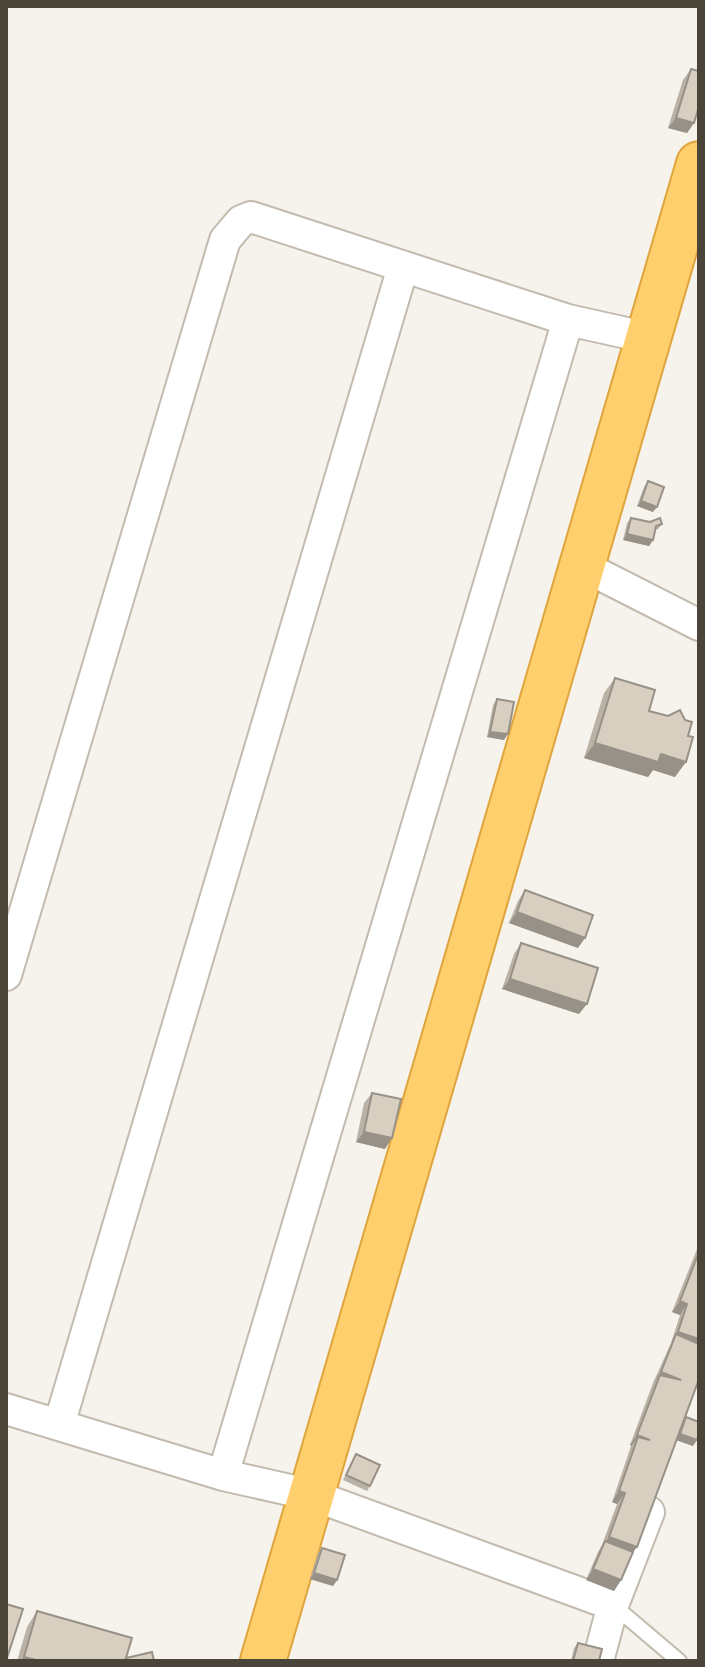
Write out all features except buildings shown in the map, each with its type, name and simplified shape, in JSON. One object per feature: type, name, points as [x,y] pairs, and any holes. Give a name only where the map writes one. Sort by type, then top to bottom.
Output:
[{"type":"highway","points":[[263,1661],[699,164]]},
{"type":"street","points":[[6,975],[225,240],[241,221],[251,217],[568,320],[649,338]]},
{"type":"street","points":[[59,1425],[403,267]]},
{"type":"street","points":[[223,1475],[568,320]]},
{"type":"street","points":[[581,565],[699,625]]},
{"type":"street","points":[[6,1409],[223,1475],[312,1495],[613,1605]]},
{"type":"street","points":[[598,1661],[613,1605],[660,1482]]},
{"type":"lane","points":[[613,1605],[679,1661]]}]
